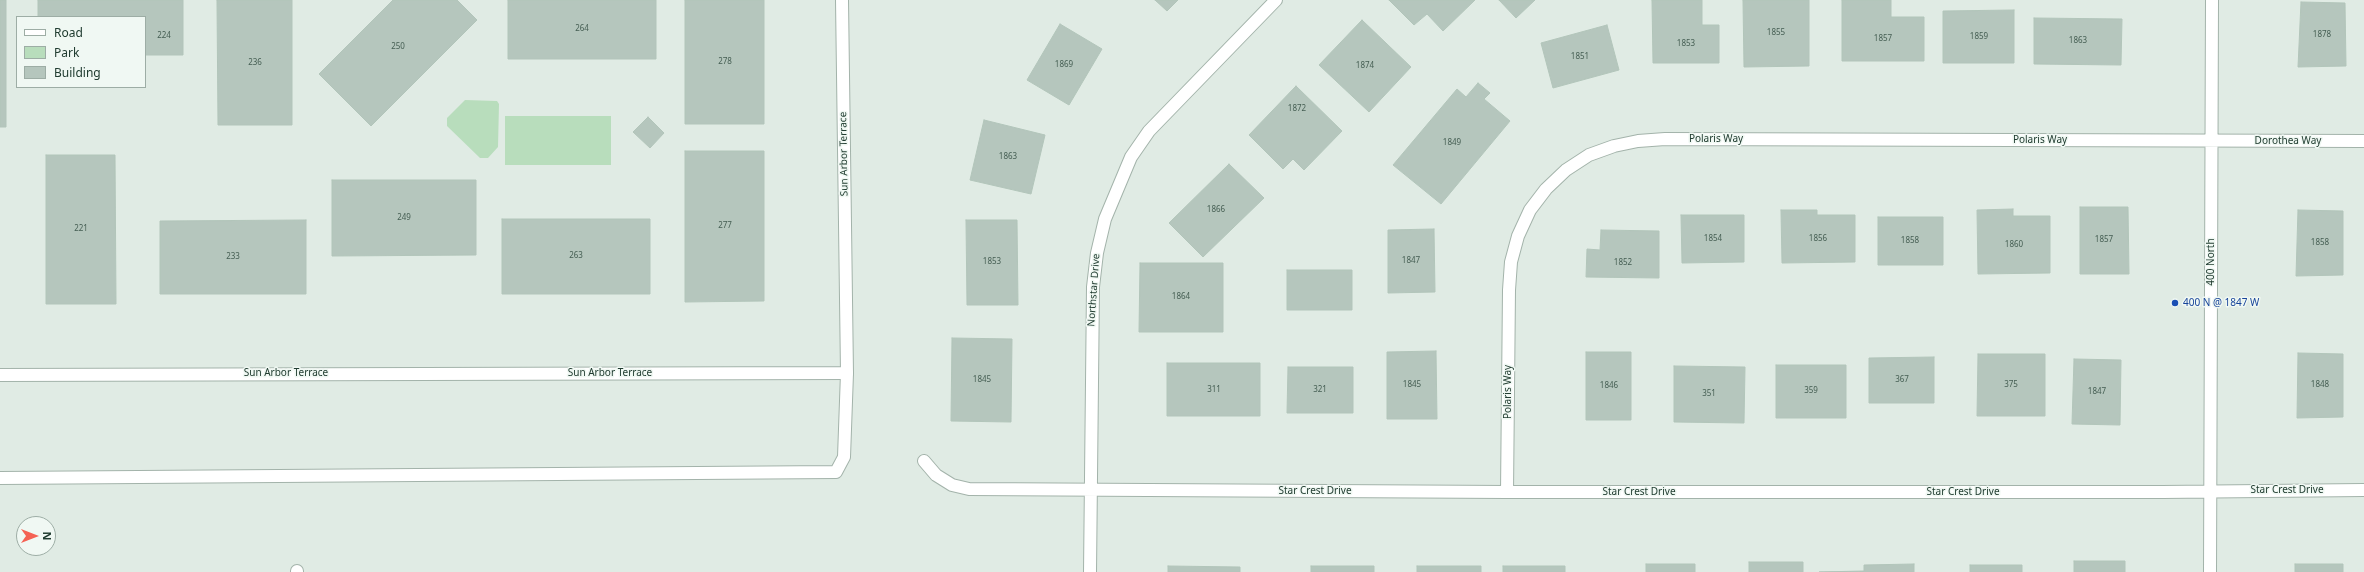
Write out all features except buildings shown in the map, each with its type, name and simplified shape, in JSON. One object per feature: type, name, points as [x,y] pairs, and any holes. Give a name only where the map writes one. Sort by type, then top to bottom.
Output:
[{"type":"street","name":"Sun Arbor Terrace","points":[[0,375],[847,373],[842,0]]},
{"type":"street","name":"Northstar Drive","points":[[1090,572],[1093,287],[1097,253],[1105,219],[1131,157],[1149,131],[1276,0]]},
{"type":"street","name":"400 North","points":[[2210,572],[2212,0]]},
{"type":"street","name":"Polaris Way","points":[[1508,492],[1509,290],[1514,249],[1518,236],[1530,210],[1546,189],[1566,170],[1589,155],[1614,146],[1638,141],[1665,139],[2212,140]]},
{"type":"street","name":"Dorothea Way","points":[[2212,140],[2364,141]]},
{"type":"street","points":[[0,478],[836,472],[844,457],[847,373]]},
{"type":"street","name":"Star Crest Drive","points":[[924,461],[936,475],[952,484],[969,489],[1508,492],[2162,492],[2210,490],[2364,490]]},
{"type":"green space","points":[[465,100],[497,101],[499,104],[498,147],[488,158],[480,158],[447,126],[447,118]]},
{"type":"green space","points":[[505,116],[611,116],[611,165],[505,165]]},
{"type":"place","name":"400 N @ 1847 W","points":[[2175,303]]}]
